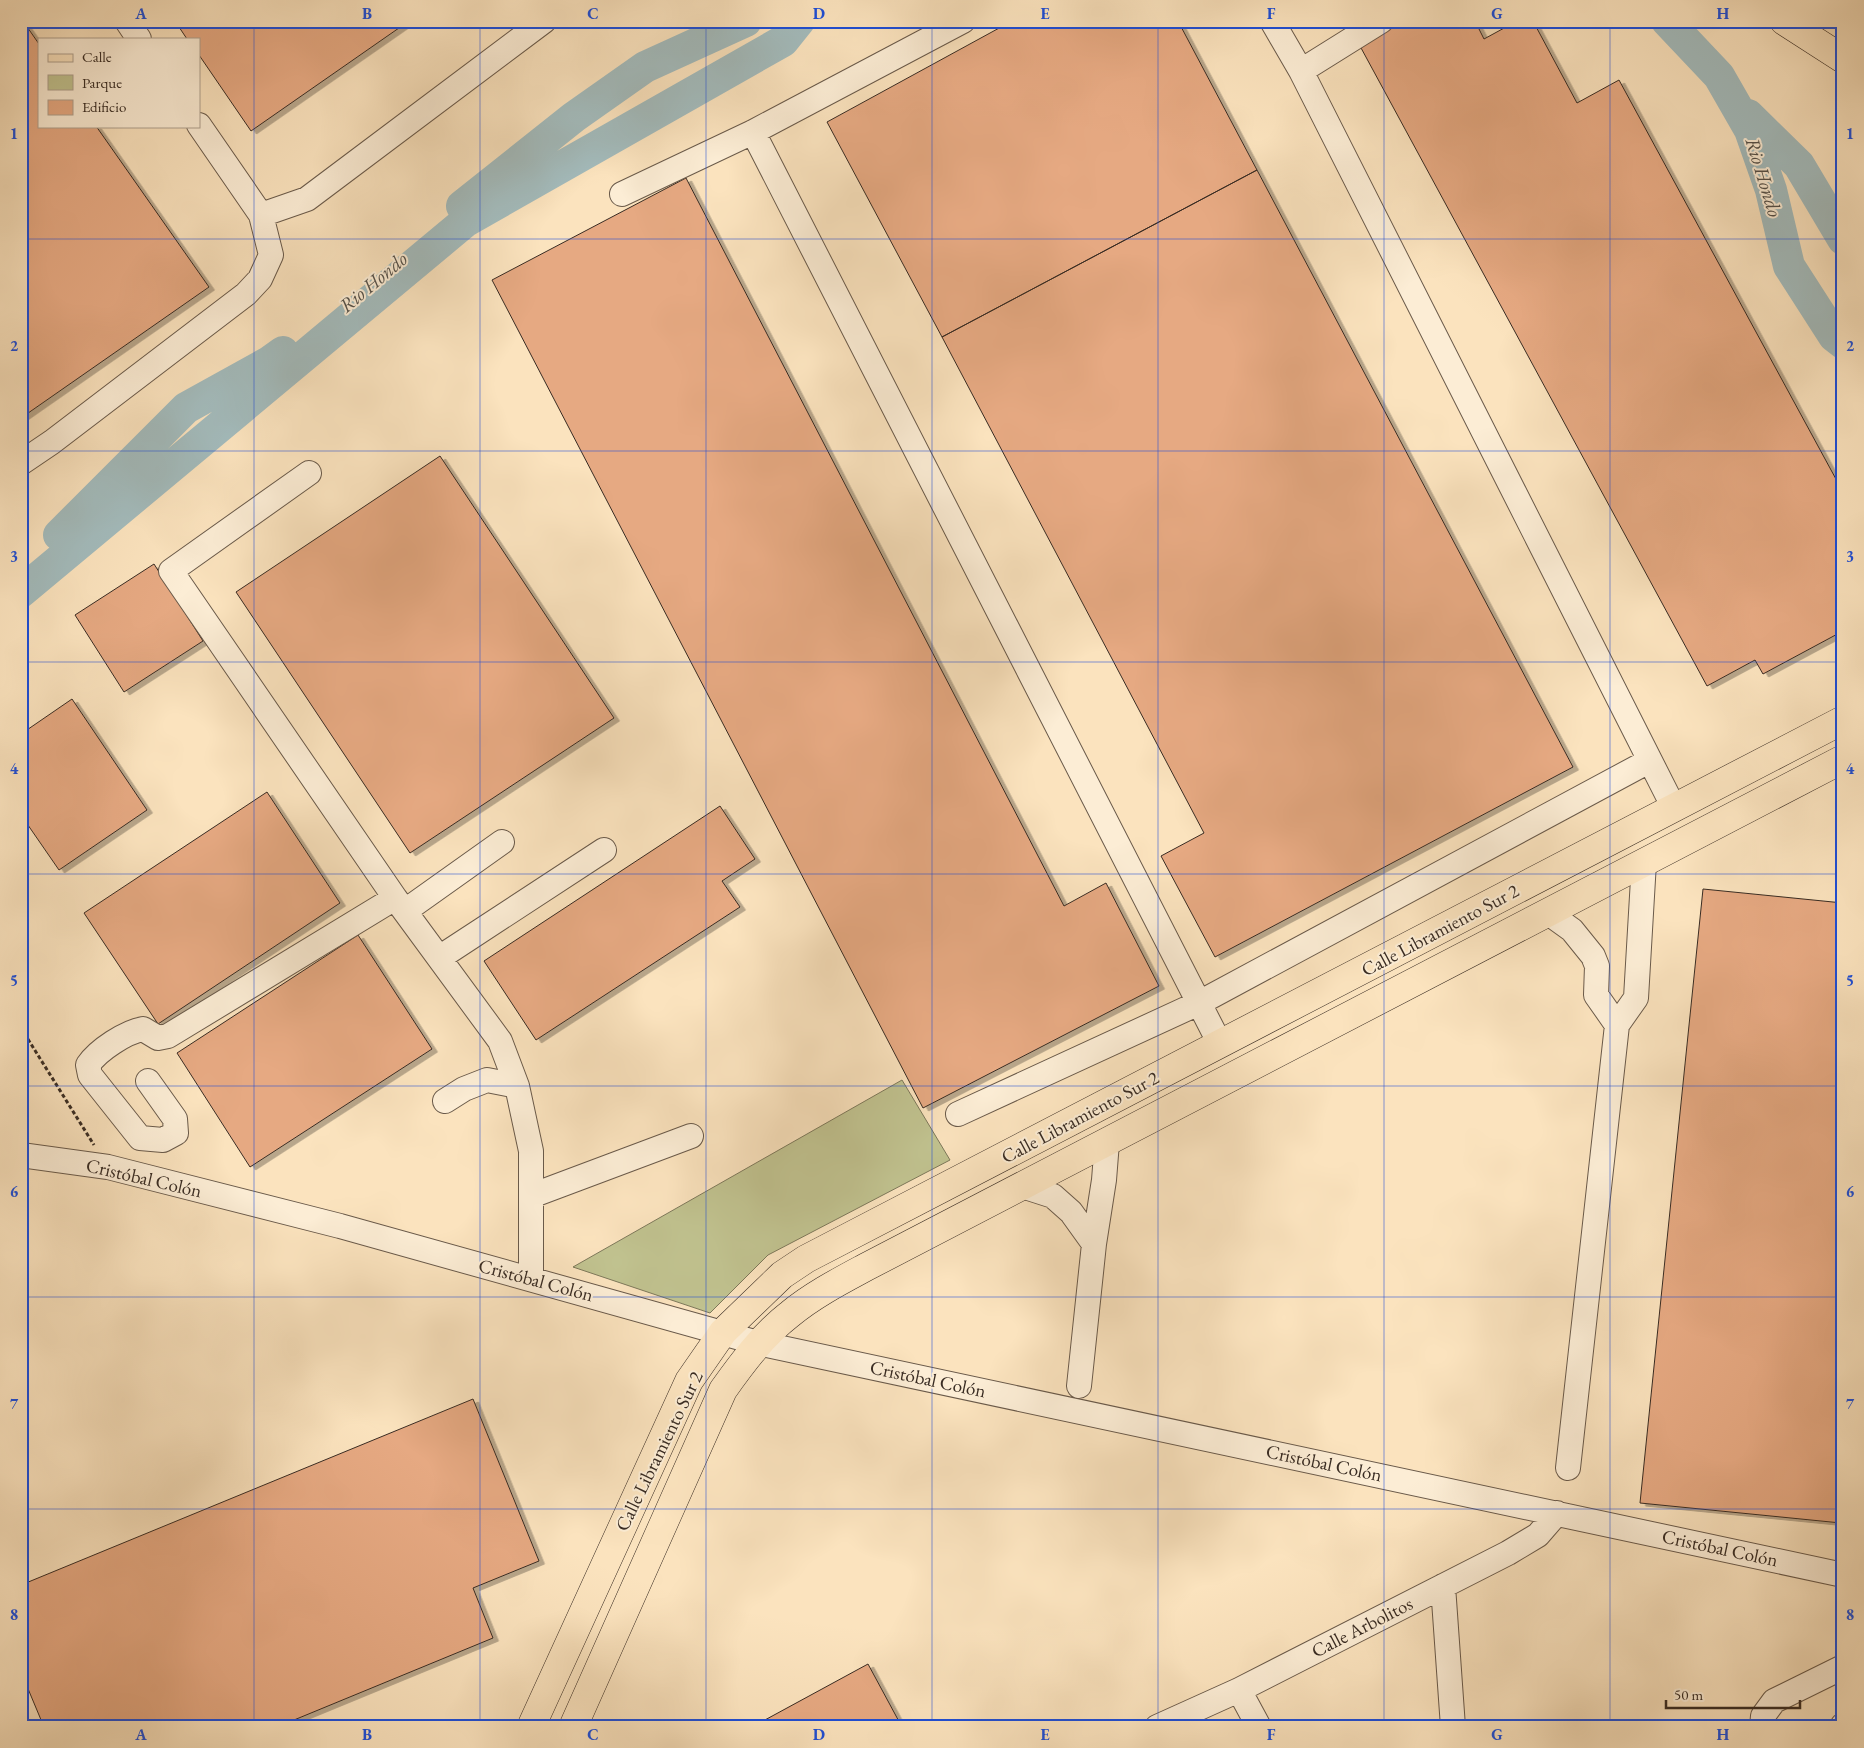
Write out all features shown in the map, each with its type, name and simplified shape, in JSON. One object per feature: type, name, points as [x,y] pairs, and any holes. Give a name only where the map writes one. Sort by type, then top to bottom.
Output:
[{"type":"main road","points":[[1784,21],[1843,59]]},
{"type":"main road","name":"Calle Libramiento Sur 2","points":[[531,1727],[689,1381],[723,1332],[762,1292],[790,1270],[806,1259],[1843,720]]},
{"type":"main road","name":"Calle Libramiento Sur 2","points":[[573,1727],[723,1390],[758,1343],[790,1314],[808,1301],[866,1267],[1843,759]]},
{"type":"main road","points":[[1674,808],[1690,838]]},
{"type":"main road","points":[[1629,831],[1644,862]]},
{"type":"main road","points":[[1220,1044],[1236,1074]]},
{"type":"main road","points":[[946,1187],[962,1217]]},
{"type":"street","points":[[127,21],[138,38]]},
{"type":"street","points":[[261,215],[307,199],[544,21]]},
{"type":"street","points":[[622,194],[753,132],[963,21]]},
{"type":"street","points":[[1272,21],[1302,71],[1674,808]]},
{"type":"street","points":[[1302,71],[1381,21]]},
{"type":"street","points":[[21,463],[60,436],[250,289],[260,279],[271,255],[261,215],[200,126]]},
{"type":"street","points":[[753,132],[1220,1044]]},
{"type":"street","points":[[309,473],[171,571],[260,704],[400,904],[500,1041],[517,1086],[531,1150],[531,1279]]},
{"type":"street","points":[[958,1114],[1199,1003],[1649,761]]},
{"type":"street","points":[[148,1081],[175,1119],[176,1133],[163,1140],[140,1138],[90,1075],[88,1065],[94,1056],[133,1031],[143,1029],[158,1038],[168,1036],[400,904],[502,842]]},
{"type":"street","points":[[439,958],[604,850]]},
{"type":"street","points":[[1568,1468],[1617,1025],[1636,998],[1644,862]]},
{"type":"street","points":[[1548,912],[1572,930],[1593,956],[1597,966],[1596,995],[1617,1025]]},
{"type":"street","points":[[445,1101],[464,1089],[487,1080],[517,1086]]},
{"type":"street","points":[[531,1196],[691,1136]]},
{"type":"street","points":[[1079,1386],[1107,1142]]},
{"type":"street","name":"Cristóbal Colón","points":[[21,1155],[108,1166],[340,1226],[758,1343],[1843,1575]]},
{"type":"street","points":[[1022,1186],[1053,1196],[1070,1212],[1094,1244]]},
{"type":"street","name":"Calle Arbolitos","points":[[1157,1727],[1238,1690],[1508,1553],[1538,1535],[1557,1513]]},
{"type":"street","points":[[1443,1586],[1453,1727]]},
{"type":"street","points":[[1762,1727],[1763,1716],[1774,1701],[1843,1667]]},
{"type":"street","points":[[1238,1690],[1259,1727]]},
{"type":"path","points":[[21,1028],[108,1166]]},
{"type":"green space","points":[[902,1080],[950,1160],[768,1255],[710,1313],[573,1267]]},
{"type":"building","points":[[21,21],[23,21],[38,43],[38,128],[97,128],[209,287],[21,418]]},
{"type":"building","points":[[175,21],[409,21],[251,131],[200,56],[200,38],[186,38]]},
{"type":"building","points":[[1012,21],[1178,21],[1257,170],[942,337],[827,122]]},
{"type":"building","points":[[1381,21],[1475,21],[1484,39],[1517,21],[1533,21],[1577,103],[1619,80],[1843,492],[1843,631],[1763,674],[1755,660],[1707,686],[1354,35]]},
{"type":"building","points":[[1257,170],[1573,767],[1215,957],[1161,856],[1204,833],[942,337]]},
{"type":"building","points":[[686,178],[1064,906],[1106,883],[1159,986],[923,1108],[492,280]]},
{"type":"building","points":[[440,456],[614,718],[410,853],[236,592]]},
{"type":"building","points":[[154,564],[203,641],[124,692],[75,615]]},
{"type":"building","points":[[72,699],[147,810],[59,870],[21,815],[21,734]]},
{"type":"building","points":[[267,792],[340,903],[158,1024],[84,913]]},
{"type":"building","points":[[720,806],[755,859],[722,881],[740,907],[536,1040],[484,961]]},
{"type":"building","points":[[1703,889],[1843,903],[1843,1503],[1841,1523],[1640,1503]]},
{"type":"building","points":[[358,935],[432,1049],[250,1167],[177,1053]]},
{"type":"building","points":[[473,1399],[539,1561],[473,1588],[493,1638],[277,1727],[44,1727],[21,1672],[21,1585]]},
{"type":"building","points":[[868,1664],[902,1727],[752,1727]]},
{"type":"waterway","name":"Rio Hondo","points":[[462,206],[574,117],[645,67],[746,21]]},
{"type":"waterway","points":[[21,592],[466,221],[783,41],[799,21]]},
{"type":"waterway","name":"Rio Hondo","points":[[1667,21],[1719,76],[1750,130],[1771,190],[1789,266],[1834,336],[1843,343]]},
{"type":"waterway","points":[[1748,115],[1799,165],[1843,239]]},
{"type":"waterway","name":"Rio Hondo","points":[[59,535],[186,408],[269,362],[283,352]]}]
